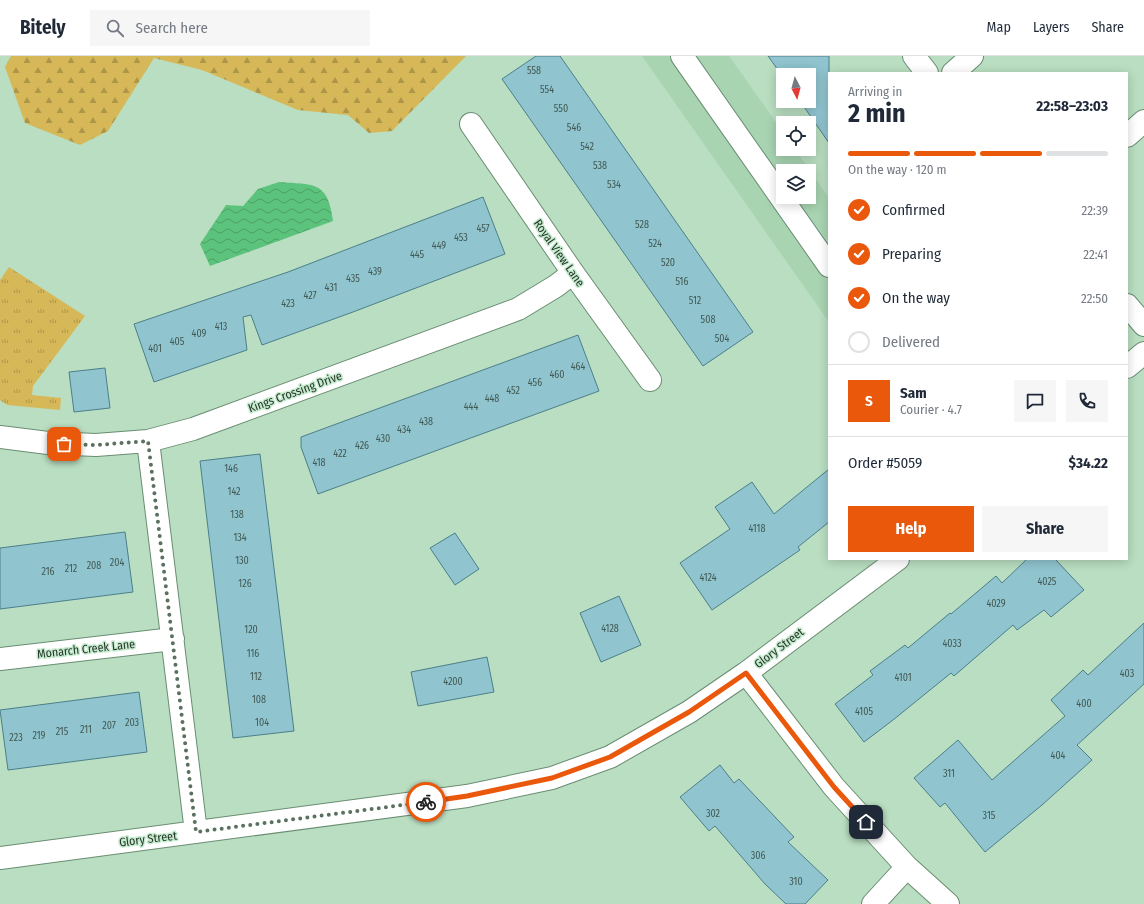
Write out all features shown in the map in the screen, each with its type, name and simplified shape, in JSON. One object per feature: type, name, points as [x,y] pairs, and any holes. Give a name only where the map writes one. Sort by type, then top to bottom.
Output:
[{"type":"street","points":[[682,56],[828,265]]},
{"type":"street","points":[[914,56],[926,72]]},
{"type":"street","points":[[954,72],[972,56]]},
{"type":"street","points":[[1128,135],[1144,121]]},
{"type":"street","name":"Royal View Lane","points":[[471,124],[573,273],[650,380]]},
{"type":"street","name":"Kings Crossing Drive","points":[[0,437],[48,443],[96,445],[148,441],[193,429],[518,309],[556,286],[573,273]]},
{"type":"street","points":[[1128,306],[1144,325]]},
{"type":"street","points":[[1128,366],[1144,353]]},
{"type":"street","points":[[148,441],[196,832]]},
{"type":"street","name":"Glory Street","points":[[0,858],[467,796],[552,778],[610,757],[689,712],[746,673],[897,560]]},
{"type":"street","name":"Monarch Creek Lane","points":[[0,659],[173,639]]},
{"type":"street","points":[[746,673],[834,787],[908,867],[948,904]]},
{"type":"street","points":[[873,904],[908,867]]},
{"type":"shaded area","points":[[642,56],[729,56],[776,122],[776,156],[800,156],[805,164],[776,164],[776,204],[816,204],[816,179],[828,197],[828,321]]},
{"type":"green space","points":[[11,56],[466,56],[392,131],[369,133],[348,115],[298,110],[202,70],[154,58],[108,131],[80,145],[25,123],[5,67]]},
{"type":"green space","points":[[9,267],[85,316],[33,386],[32,395],[61,398],[60,410],[7,405],[0,400],[0,280]]},
{"type":"water","points":[[279,182],[310,185],[323,191],[331,208],[333,221],[210,266],[200,244],[226,205],[243,206],[258,189]]},
{"type":"building","points":[[536,56],[560,56],[753,332],[703,366],[502,79]]},
{"type":"building","points":[[768,56],[829,56],[828,142],[816,124],[816,116],[810,116],[805,108],[816,108],[816,68],[777,68]]},
{"type":"building","points":[[483,197],[505,254],[262,345],[251,315],[243,317],[247,350],[154,382],[134,324],[288,272]]},
{"type":"building","points":[[578,335],[599,391],[318,494],[301,447],[301,437]]},
{"type":"building","points":[[105,368],[110,408],[74,412],[69,372]]},
{"type":"building","points":[[260,454],[294,731],[233,738],[200,461]]},
{"type":"building","points":[[828,470],[828,523],[798,547],[800,550],[712,610],[680,563],[730,529],[715,507],[752,482],[774,514]]},
{"type":"building","points":[[125,532],[133,592],[0,609],[0,548]]},
{"type":"building","points":[[455,533],[479,569],[455,585],[430,548]]},
{"type":"building","points":[[1026,560],[1056,560],[1084,590],[1051,617],[1044,610],[1017,630],[1013,625],[954,676],[951,673],[864,742],[835,704],[873,675],[870,671],[905,645],[908,648],[996,576],[1002,583]]},
{"type":"building","points":[[619,596],[641,645],[601,662],[580,613]]},
{"type":"building","points":[[1144,623],[1144,684],[1077,745],[1092,760],[1042,805],[985,852],[945,803],[940,807],[914,778],[958,740],[992,780],[1065,716],[1051,700],[1083,670],[1088,675]]},
{"type":"building","points":[[487,657],[494,692],[418,706],[411,672]]},
{"type":"building","points":[[139,692],[147,752],[8,770],[0,710]]},
{"type":"building","points":[[720,765],[734,783],[739,779],[794,837],[788,842],[828,880],[805,904],[786,904],[765,884],[715,826],[709,831],[680,797]]},
{"type":"way so far","points":[[64,444],[96,445],[148,441],[196,832],[426,802]]},
{"type":"route","points":[[426,802],[467,796],[552,778],[610,757],[689,712],[746,673],[834,787],[866,822]]}]
